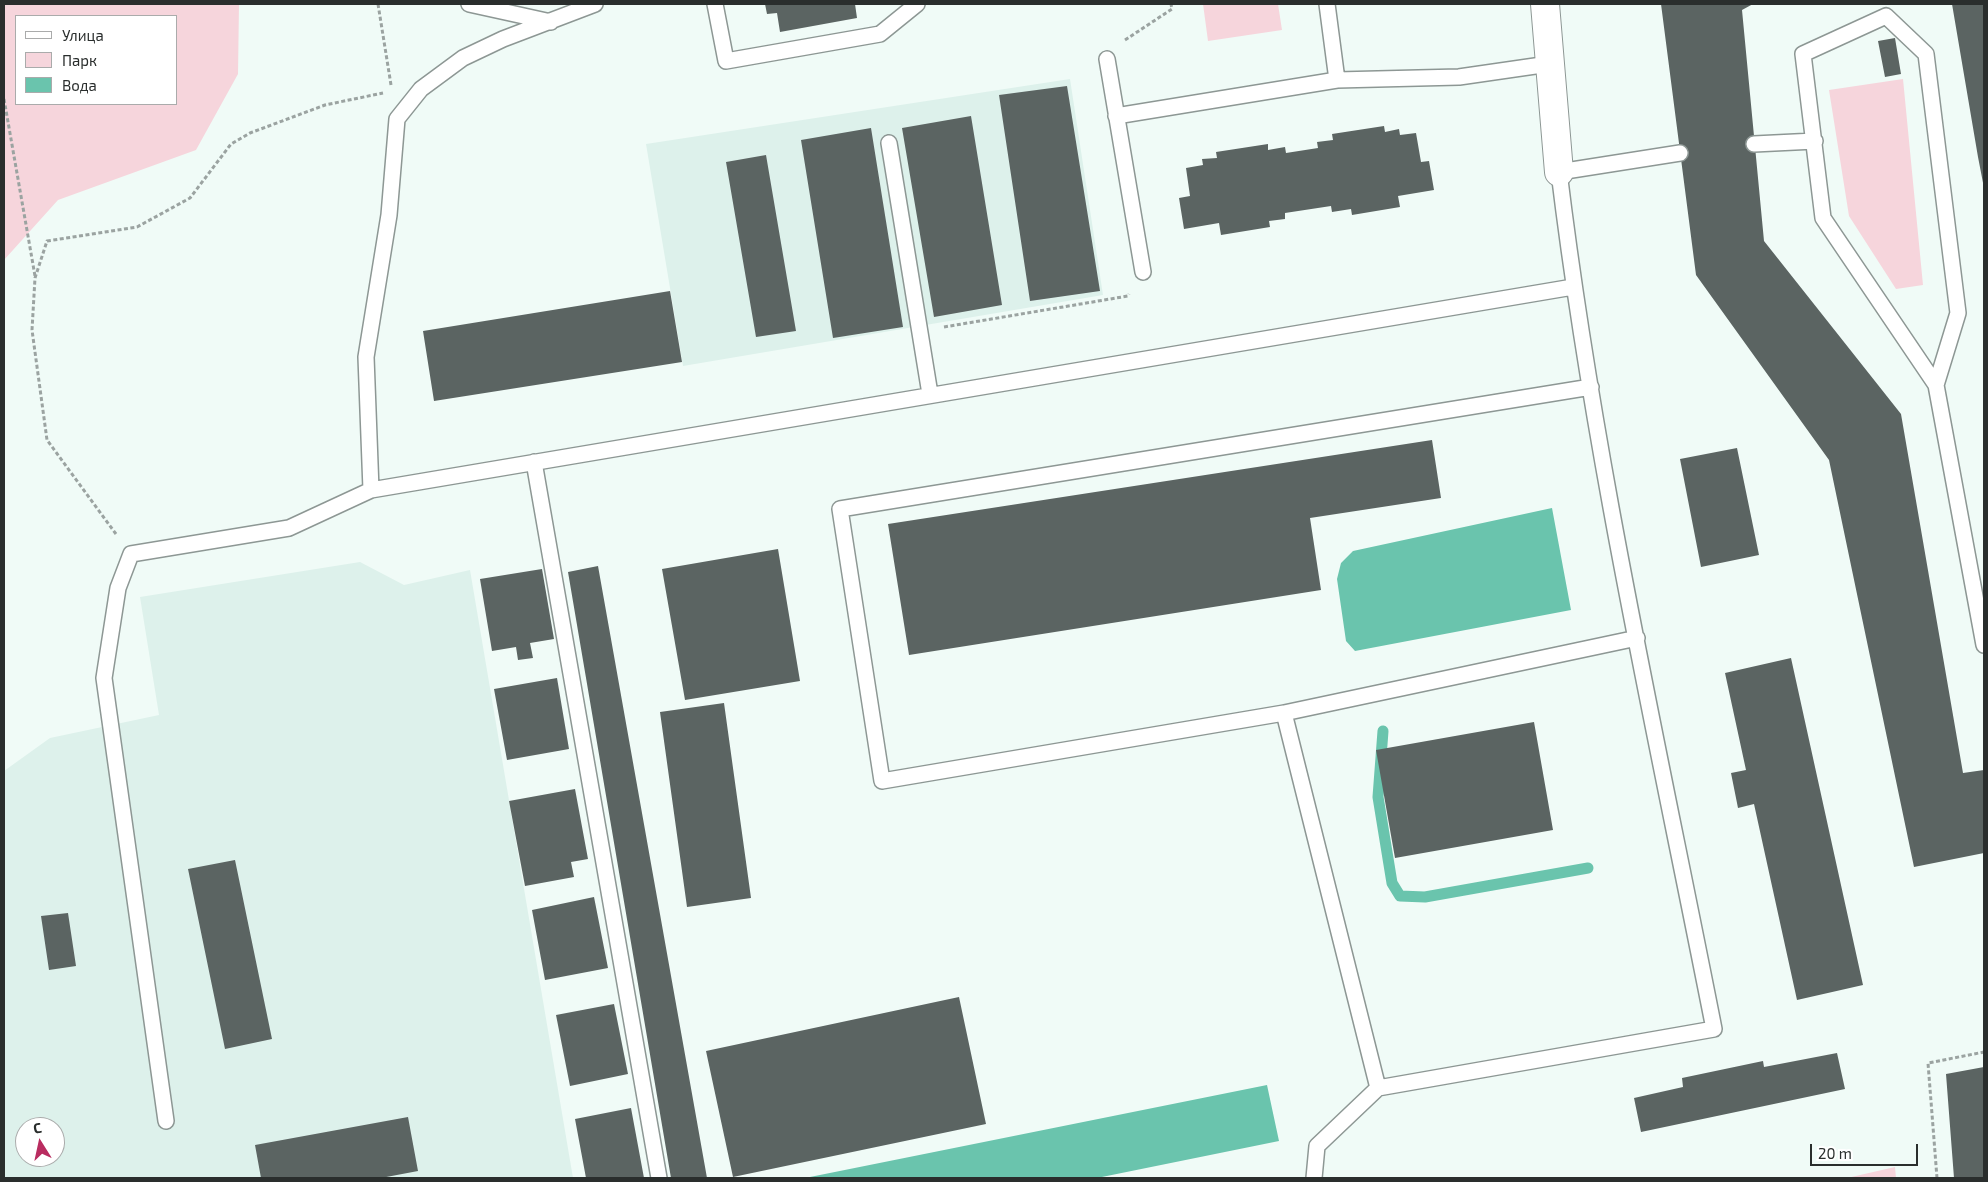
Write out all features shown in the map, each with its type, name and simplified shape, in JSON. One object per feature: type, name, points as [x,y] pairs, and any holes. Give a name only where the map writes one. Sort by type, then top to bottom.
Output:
[{"type":"street","points":[[1545,4],[1559,172]]},
{"type":"lane","points":[[469,4],[551,22]]},
{"type":"lane","points":[[371,490],[366,357],[389,215],[397,119],[421,89],[462,58],[503,39],[595,4]]},
{"type":"lane","points":[[715,4],[726,61],[880,34],[918,4]]},
{"type":"lane","points":[[1327,4],[1337,80]]},
{"type":"lane","points":[[1936,385],[1958,312],[1926,54],[1886,16],[1803,54],[1823,218],[1936,385],[1984,645]]},
{"type":"lane","points":[[1107,59],[1143,272]]},
{"type":"lane","points":[[1116,116],[1337,80],[1459,77],[1549,64]]},
{"type":"lane","points":[[1754,144],[1814,141]]},
{"type":"lane","points":[[889,143],[930,394]]},
{"type":"lane","points":[[1314,1178],[1317,1146],[1378,1088],[1714,1029],[1637,638],[1591,387],[1573,287],[1559,172],[1680,153]]},
{"type":"lane","points":[[166,1121],[104,678],[118,588],[131,554],[289,528],[371,490],[930,394],[1573,287]]},
{"type":"lane","points":[[1591,387],[840,509],[882,781],[1284,713],[1637,638]]},
{"type":"lane","points":[[534,462],[660,1178]]},
{"type":"lane","points":[[1284,713],[1378,1088]]},
{"type":"path","points":[[35,278],[47,241],[137,227],[190,198],[232,144],[250,133],[325,105],[392,92],[378,4]]},
{"type":"path","points":[[1107,59],[1122,43],[1172,10],[1172,4]]},
{"type":"path","points":[[4,99],[35,278],[32,330],[47,440],[131,554]]},
{"type":"path","points":[[921,337],[936,329],[1128,296],[1143,272]]},
{"type":"path","points":[[1938,1178],[1928,1063],[1984,1052]]},
{"type":"shaded area","points":[[1070,79],[1103,295],[683,366],[646,144]]},
{"type":"shaded area","points":[[360,562],[404,585],[470,570],[573,1178],[4,1178],[4,771],[50,738],[159,715],[140,597]]},
{"type":"green space","points":[[4,4],[239,4],[238,74],[196,150],[58,200],[4,260]]},
{"type":"green space","points":[[1203,4],[1278,4],[1282,30],[1208,41]]},
{"type":"green space","points":[[1903,79],[1923,285],[1896,289],[1849,216],[1829,90]]},
{"type":"green space","points":[[1895,1167],[1896,1178],[1847,1178]]},
{"type":"water","points":[[1552,508],[1571,610],[1355,651],[1346,641],[1337,579],[1341,563],[1353,551]]},
{"type":"water","points":[[1267,1085],[1279,1141],[1097,1178],[805,1178]]},
{"type":"building","points":[[765,4],[855,4],[857,18],[780,32],[777,13],[767,14]]},
{"type":"building","points":[[1661,4],[1753,4],[1742,10],[1764,241],[1901,414],[1963,773],[1984,770],[1984,853],[1914,867],[1829,460],[1696,275]]},
{"type":"building","points":[[1952,4],[1984,4],[1984,188],[1978,157]]},
{"type":"building","points":[[1895,38],[1901,74],[1885,77],[1878,41]]},
{"type":"building","points":[[1067,86],[1100,291],[1030,301],[999,95]]},
{"type":"building","points":[[971,116],[1002,305],[934,317],[902,128]]},
{"type":"building","points":[[1384,126],[1385,132],[1399,129],[1400,135],[1416,133],[1421,162],[1429,161],[1434,190],[1398,196],[1400,207],[1352,215],[1351,209],[1332,212],[1331,206],[1285,213],[1285,219],[1269,221],[1270,227],[1221,235],[1219,223],[1184,229],[1179,198],[1190,196],[1186,168],[1203,165],[1202,159],[1217,158],[1216,152],[1268,144],[1268,150],[1285,147],[1286,153],[1318,148],[1317,142],[1333,140],[1332,134]]},
{"type":"building","points":[[871,128],[903,327],[833,338],[801,140]]},
{"type":"building","points":[[766,155],[796,331],[756,337],[726,162]]},
{"type":"building","points":[[670,291],[682,362],[434,401],[423,331]]},
{"type":"building","points":[[1432,440],[1441,498],[1310,518],[1321,590],[909,655],[888,524]]},
{"type":"building","points":[[1737,448],[1759,555],[1701,567],[1680,459]]},
{"type":"building","points":[[778,549],[800,681],[685,700],[662,569]]},
{"type":"building","points":[[598,566],[707,1178],[671,1178],[568,572]]},
{"type":"building","points":[[542,569],[554,639],[530,643],[533,658],[518,660],[516,647],[492,651],[480,579]]},
{"type":"building","points":[[1791,658],[1863,985],[1797,1000],[1754,804],[1738,808],[1731,773],[1746,770],[1725,673]]},
{"type":"building","points":[[557,678],[569,749],[507,760],[494,689]]},
{"type":"building","points":[[724,703],[751,898],[687,907],[660,712]]},
{"type":"building","points":[[1534,722],[1553,830],[1395,858],[1376,750]]},
{"type":"building","points":[[575,789],[588,859],[571,862],[574,877],[525,886],[509,801]]},
{"type":"building","points":[[235,860],[272,1039],[225,1049],[188,869]]},
{"type":"building","points":[[594,897],[608,968],[545,980],[532,910]]},
{"type":"building","points":[[68,913],[76,966],[49,970],[41,916]]},
{"type":"building","points":[[959,997],[986,1124],[733,1177],[706,1051]]},
{"type":"building","points":[[614,1004],[628,1074],[570,1086],[556,1015]]},
{"type":"building","points":[[1837,1053],[1845,1089],[1641,1132],[1634,1098],[1683,1087],[1682,1078],[1763,1061],[1764,1067]]},
{"type":"building","points":[[1984,1067],[1984,1178],[1954,1178],[1946,1074]]},
{"type":"building","points":[[631,1108],[644,1178],[586,1178],[575,1119]]},
{"type":"building","points":[[408,1117],[418,1171],[381,1178],[261,1178],[255,1145]]},
{"type":"waterway","points":[[1383,731],[1378,797],[1392,883],[1400,896],[1425,897],[1588,868]]}]
